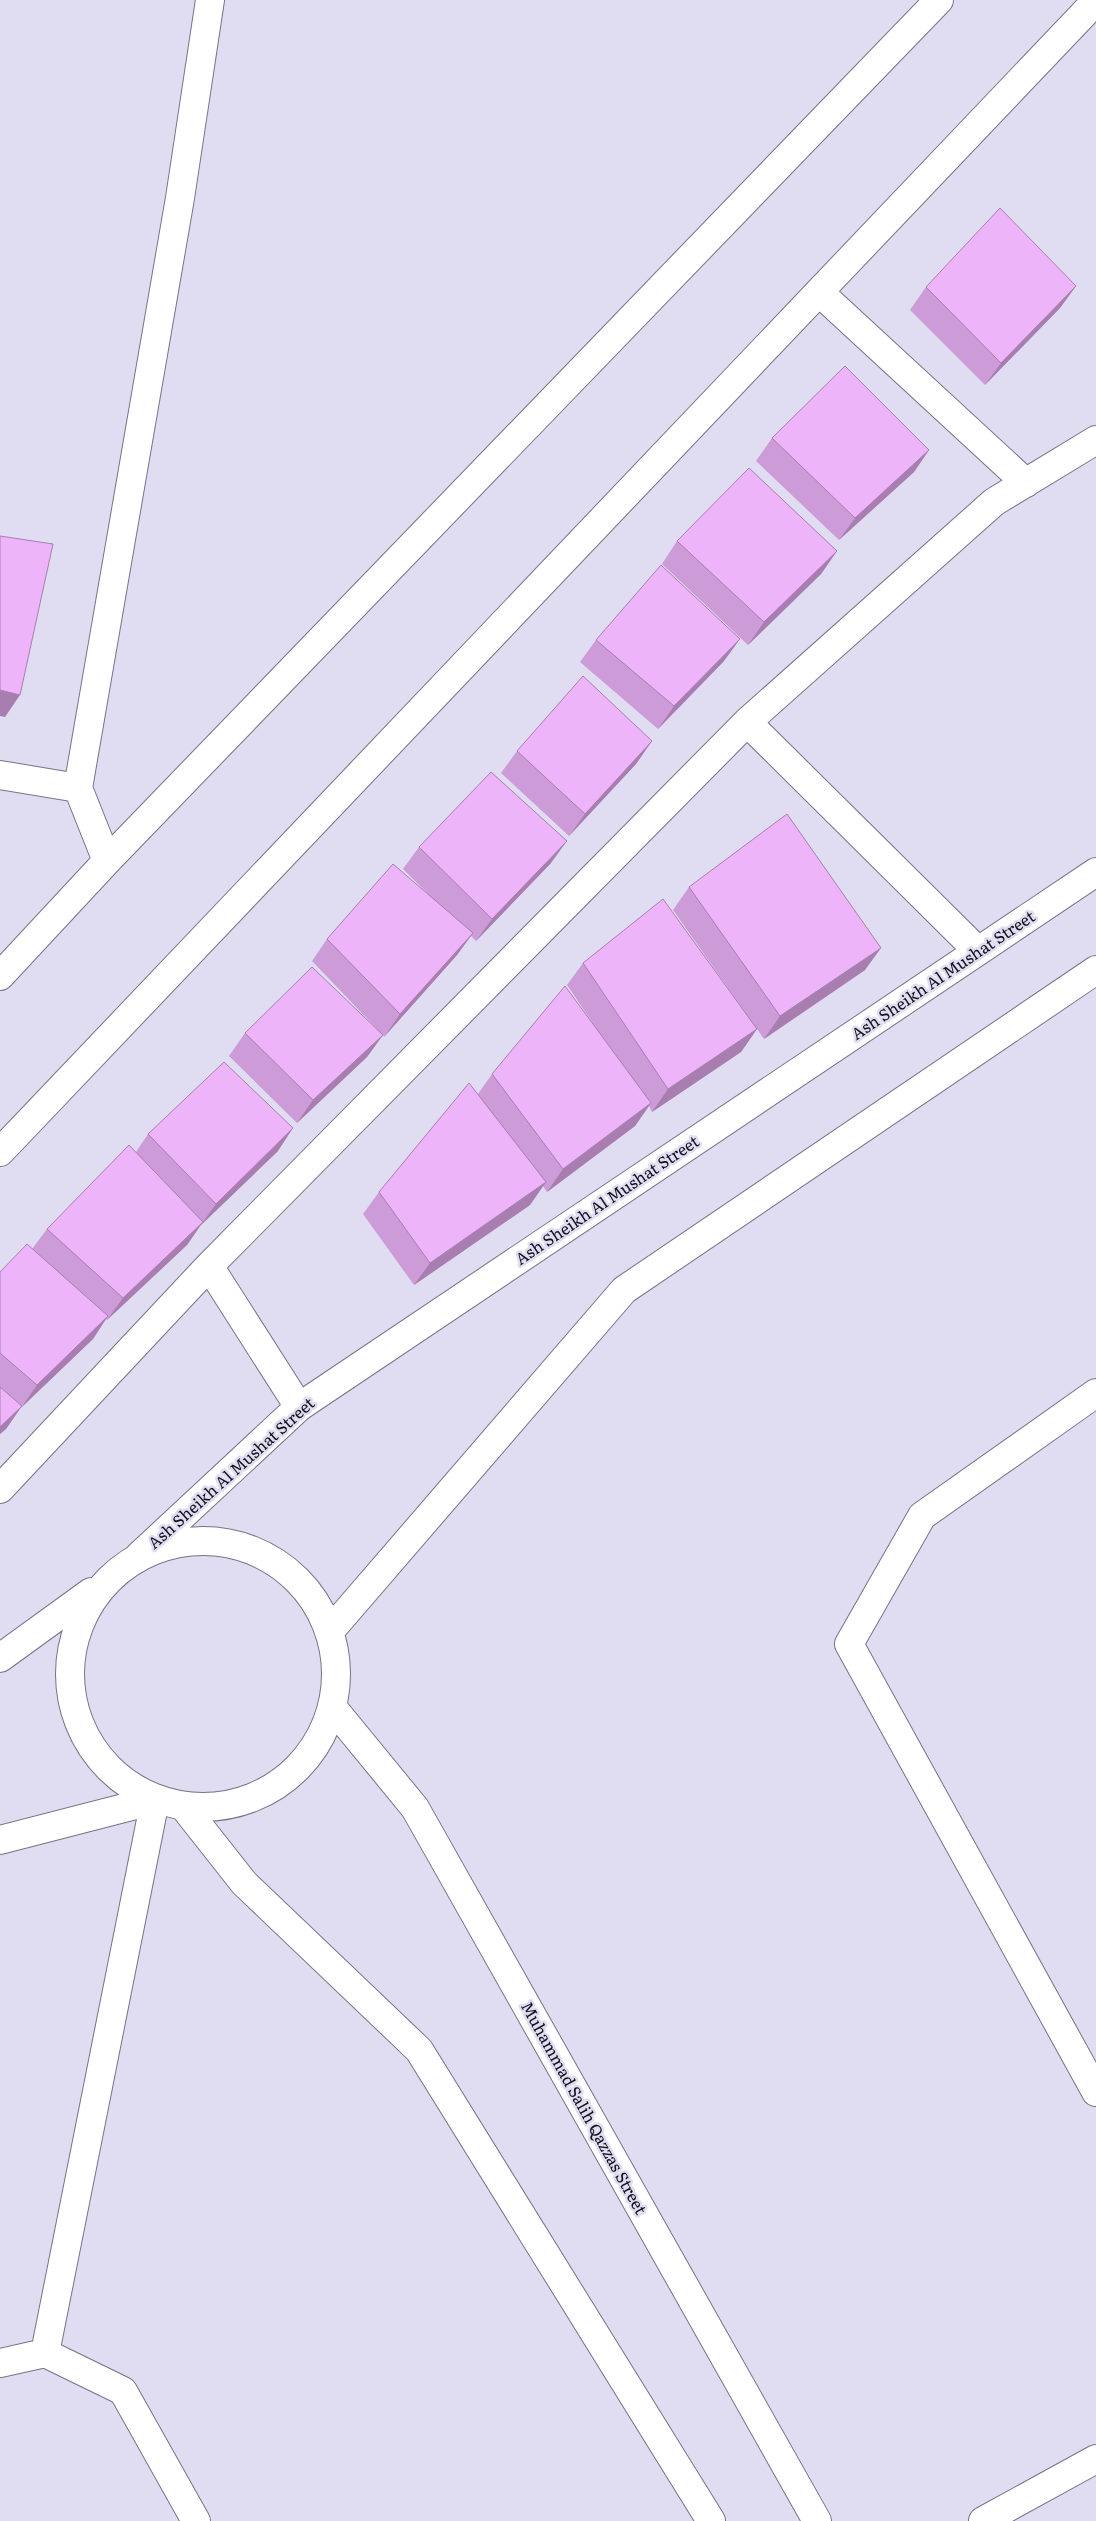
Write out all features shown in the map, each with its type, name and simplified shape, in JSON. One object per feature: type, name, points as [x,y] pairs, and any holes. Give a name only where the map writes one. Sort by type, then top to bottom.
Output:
[{"type":"street","points":[[107,861],[78,788],[180,198],[210,0]]},
{"type":"street","points":[[0,976],[107,861],[939,0]]},
{"type":"street","points":[[0,1152],[1096,1]]},
{"type":"street","points":[[820,292],[1026,483]]},
{"type":"street","points":[[0,1489],[209,1266],[747,722],[994,502],[1096,440]]},
{"type":"street","points":[[747,722],[978,951]]},
{"type":"street","points":[[0,775],[78,788]]},
{"type":"street","name":"Ash Sheikh Al Mushat Street","points":[[139,1556],[299,1407],[1096,872]]},
{"type":"street","points":[[330,1631],[624,1290],[1096,970]]},
{"type":"street","points":[[209,1266],[299,1407]]},
{"type":"street","points":[[1096,1393],[922,1516],[849,1644],[1096,2092]]},
{"type":"street","points":[[0,1658],[139,1556],[175,1543],[195,1541],[214,1540],[252,1548],[286,1568],[312,1596],[330,1631],[337,1668],[333,1708],[318,1743],[293,1773],[260,1796],[223,1807],[184,1807],[155,1800],[118,1778],[89,1746],[72,1705],[68,1662],[80,1619],[104,1583]]},
{"type":"street","name":"Muhammad Salih Qazzas Street","points":[[333,1708],[415,1808],[817,2521]]},
{"type":"street","points":[[0,1840],[155,1800]]},
{"type":"street","points":[[45,2353],[155,1800]]},
{"type":"street","points":[[184,1807],[244,1883],[419,2050],[711,2521]]},
{"type":"street","points":[[0,2364],[45,2353],[123,2391],[196,2521]]},
{"type":"street","points":[[983,2521],[1096,2459]]},
{"type":"building","points":[[1000,208],[1076,286],[1001,363],[926,287]]},
{"type":"building","points":[[845,366],[929,450],[855,518],[772,438]]},
{"type":"building","points":[[749,468],[837,551],[764,622],[677,541]]},
{"type":"building","points":[[0,536],[53,544],[20,695],[0,690]]},
{"type":"building","points":[[661,565],[740,639],[674,706],[596,640]]},
{"type":"building","points":[[583,676],[652,741],[585,814],[517,751]]},
{"type":"building","points":[[491,772],[567,841],[492,919],[419,847]]},
{"type":"building","points":[[787,814],[881,948],[780,1016],[689,887]]},
{"type":"building","points":[[393,864],[473,933],[400,1014],[327,939]]},
{"type":"building","points":[[663,899],[757,1029],[668,1089],[583,963]]},
{"type":"building","points":[[312,967],[383,1035],[313,1100],[245,1033]]},
{"type":"building","points":[[565,986],[651,1103],[563,1169],[492,1074]]},
{"type":"building","points":[[224,1062],[293,1128],[216,1204],[148,1134]]},
{"type":"building","points":[[469,1083],[546,1182],[430,1263],[379,1192]]},
{"type":"building","points":[[129,1145],[203,1222],[123,1298],[47,1229]]},
{"type":"building","points":[[27,1244],[108,1316],[37,1385],[0,1353],[0,1272]]},
{"type":"building","points":[[0,1387],[22,1406],[0,1427]]}]
